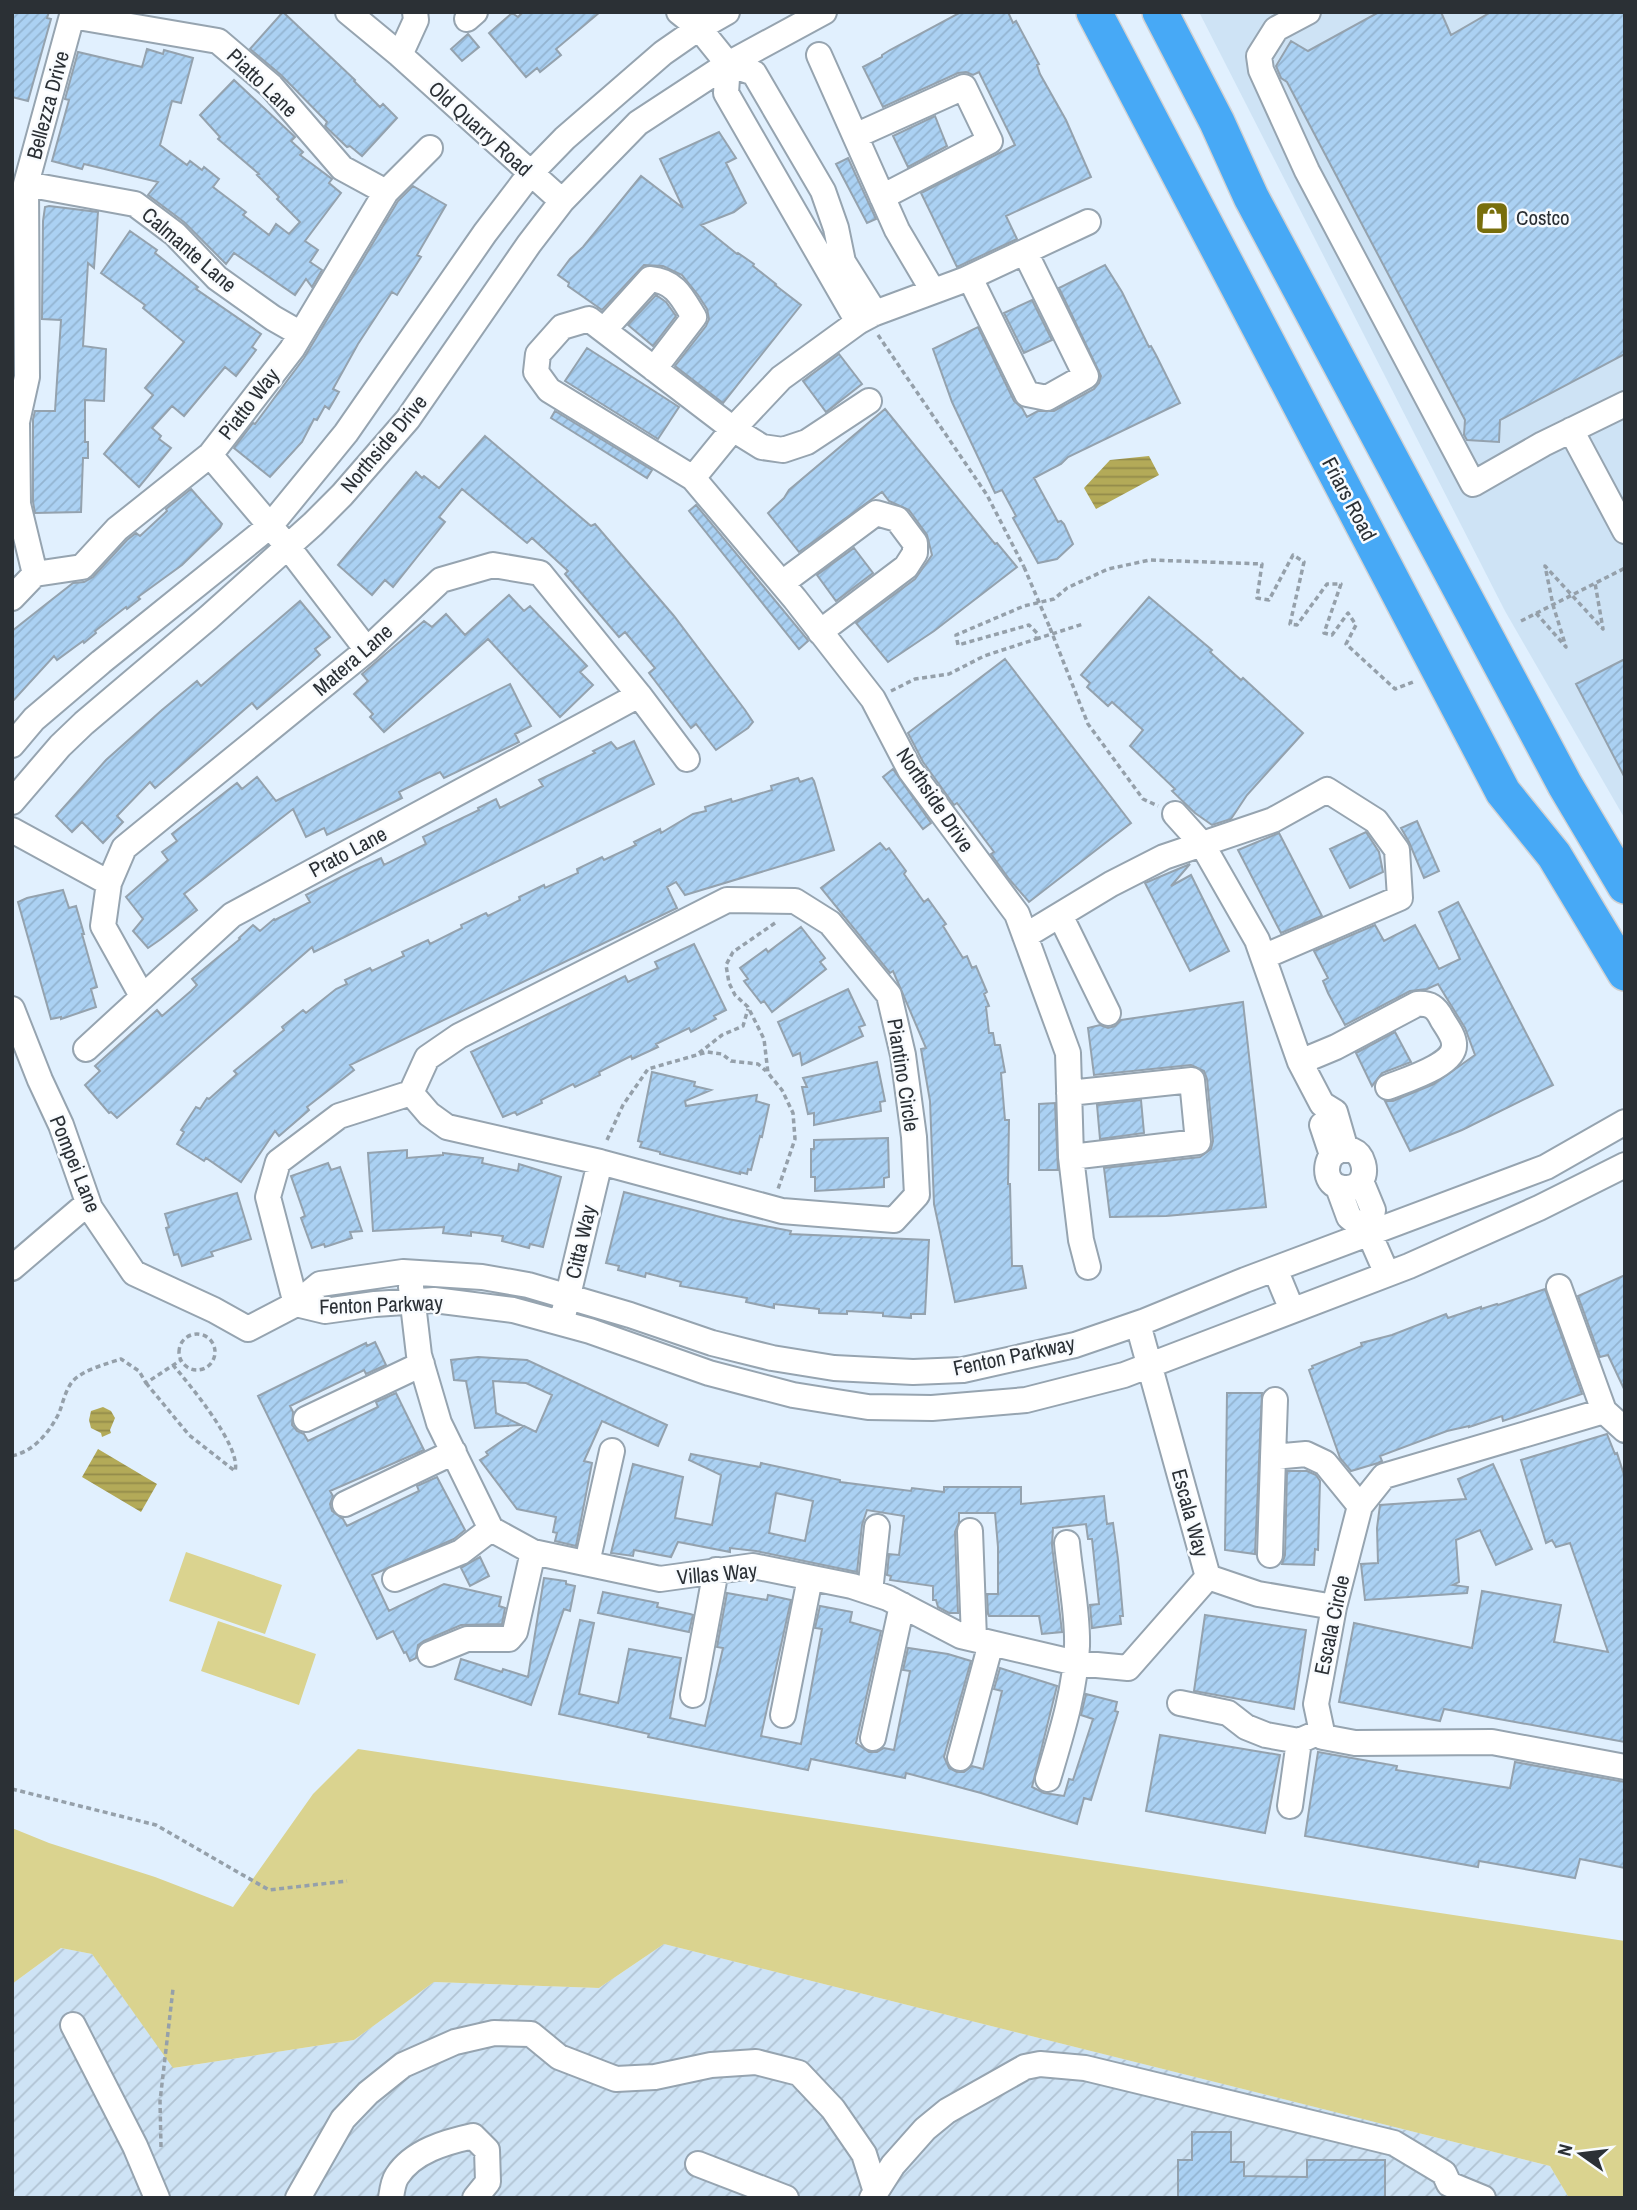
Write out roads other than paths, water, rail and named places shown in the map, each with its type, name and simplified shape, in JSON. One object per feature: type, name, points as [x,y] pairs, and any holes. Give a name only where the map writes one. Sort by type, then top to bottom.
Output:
[{"type":"highway","name":"Friars Road","points":[[1094,12],[1503,792],[1554,855],[1625,972]]},
{"type":"highway","points":[[1160,12],[1217,122],[1257,209],[1565,785],[1625,886]]},
{"type":"street","name":"Old Quarry Road","points":[[348,12],[400,55],[562,201]]},
{"type":"street","points":[[400,55],[416,20],[415,12]]},
{"type":"street","points":[[679,12],[699,28],[728,64],[754,73],[823,191],[843,262],[866,318]]},
{"type":"street","name":"Northside Drive","points":[[12,745],[34,719],[101,662],[270,526],[331,452],[485,233],[530,174],[663,53],[727,12]]},
{"type":"street","name":"Northside Drive","points":[[12,802],[60,746],[288,547],[342,495],[404,424],[562,201],[638,123],[728,64],[824,12]]},
{"type":"street","points":[[1308,12],[1276,29],[1259,56],[1261,70],[1307,171],[1473,484],[1571,430],[1625,404]]},
{"type":"street","name":"Bellezza Drive","points":[[34,574],[18,504],[17,422],[27,377],[26,184],[72,14]]},
{"type":"street","name":"Piatto Lane","points":[[72,14],[218,41],[271,86],[342,169],[386,192]]},
{"type":"street","points":[[819,55],[897,230],[933,291]]},
{"type":"street","points":[[728,64],[726,93],[816,249],[866,318]]},
{"type":"street","points":[[855,136],[964,87],[990,142],[882,197]]},
{"type":"street","name":"Piatto Way","points":[[34,574],[82,567],[117,529],[210,455],[292,349],[386,192],[430,148]]},
{"type":"street","points":[[773,173],[801,153]]},
{"type":"street","name":"Calmante Lane","points":[[26,184],[135,204],[175,234],[218,278],[273,318],[301,334]]},
{"type":"street","points":[[692,478],[733,429],[782,378],[866,318],[970,278],[1087,222]]},
{"type":"street","points":[[816,249],[828,250],[835,245],[837,234]]},
{"type":"street","points":[[970,278],[1027,394],[1047,398],[1086,376],[1025,252]]},
{"type":"street","points":[[604,330],[650,279],[663,280],[680,294],[694,317],[654,369]]},
{"type":"street","name":"Northside Drive","points":[[869,401],[807,443],[783,450],[762,447],[733,429],[589,319],[562,327],[538,354],[536,372],[549,390],[692,478],[782,583],[873,699],[910,770],[1017,914],[1068,1054],[1071,1157],[1081,1240],[1088,1267]]},
{"type":"street","points":[[404,351],[414,368],[440,374]]},
{"type":"street","points":[[1571,430],[1625,531]]},
{"type":"street","points":[[210,455],[288,547],[367,650]]},
{"type":"street","points":[[782,583],[876,513],[897,519],[915,543],[915,553],[906,567],[820,632]]},
{"type":"street","name":"Matera Lane","points":[[142,996],[103,926],[109,883],[124,848],[367,650],[441,580],[493,565],[540,573],[687,759]]},
{"type":"street","points":[[12,598],[34,574]]},
{"type":"street","name":"Prato Lane","points":[[86,1049],[232,915],[639,695]]},
{"type":"street","points":[[1025,936],[1111,884],[1164,857],[1273,820],[1326,790],[1376,821],[1397,850],[1400,898],[1263,957]]},
{"type":"street","points":[[1175,814],[1202,844],[1257,940],[1300,1062],[1322,1104],[1320,1119],[1339,1152]]},
{"type":"street","points":[[12,830],[109,883]]},
{"type":"street","name":"Piantino Circle","points":[[727,900],[796,901],[830,923],[889,995],[903,1055],[914,1138],[916,1195],[894,1220],[772,1208],[600,1162],[447,1127],[429,1114],[411,1093],[427,1058],[459,1036],[727,900]]},
{"type":"street","points":[[1060,915],[1108,1013]]},
{"type":"street","points":[[1300,1062],[1417,1004],[1428,1003],[1438,1010],[1454,1043],[1452,1055],[1443,1063],[1388,1087]]},
{"type":"street","name":"Pompei Lane","points":[[12,1009],[61,1125],[88,1203],[134,1273],[248,1329]]},
{"type":"street","points":[[1069,1093],[1192,1080],[1198,1142],[1071,1157]]},
{"type":"street","points":[[296,1304],[268,1197],[278,1162],[339,1116],[411,1093]]},
{"type":"street","name":"Fenton Parkway","points":[[248,1329],[296,1304],[320,1284],[410,1273],[482,1277],[528,1284],[712,1343],[772,1358],[834,1368],[913,1372],[962,1370],[1013,1361],[1138,1324],[1275,1269],[1546,1167],[1625,1122]]},
{"type":"street","points":[[1350,1184],[1333,1184],[1327,1173],[1328,1161],[1339,1152],[1356,1152],[1364,1162],[1365,1169],[1350,1184],[1349,1217],[1369,1233],[1387,1274]]},
{"type":"street","name":"Citta Way","points":[[561,1323],[600,1162]]},
{"type":"street","name":"Fenton Parkway","points":[[296,1304],[325,1311],[434,1300],[513,1310],[590,1331],[709,1373],[793,1395],[868,1407],[932,1408],[1026,1400],[1125,1375],[1387,1274],[1539,1208],[1625,1165]]},
{"type":"street","points":[[12,1268],[88,1203]]},
{"type":"street","points":[[1275,1269],[1292,1310]]},
{"type":"street","points":[[396,1579],[461,1552],[491,1529],[439,1423],[422,1364],[410,1273]]},
{"type":"street","points":[[1559,1287],[1604,1411],[1625,1430]]},
{"type":"street","name":"Escala Way","points":[[1138,1324],[1208,1577],[1258,1594],[1334,1607]]},
{"type":"street","points":[[306,1419],[422,1364]]},
{"type":"street","points":[[1270,1555],[1275,1400]]},
{"type":"street","name":"Escala Circle","points":[[1322,1731],[1316,1704],[1334,1607],[1360,1506],[1384,1476],[1604,1411]]},
{"type":"street","points":[[587,1563],[612,1451]]},
{"type":"street","points":[[345,1503],[454,1452]]},
{"type":"street","points":[[1273,1457],[1306,1454],[1325,1463],[1360,1506]]},
{"type":"street","points":[[870,1592],[877,1527]]},
{"type":"street","name":"Villas Way","points":[[491,1529],[533,1552],[660,1579],[753,1566],[852,1586],[902,1605],[961,1636],[1076,1663],[1128,1668],[1208,1577]]},
{"type":"street","points":[[960,1758],[983,1641],[971,1531]]},
{"type":"street","points":[[1048,1779],[1069,1709],[1076,1663],[1077,1642],[1067,1543]]},
{"type":"street","points":[[430,1654],[467,1639],[509,1639],[515,1632],[533,1552]]},
{"type":"street","points":[[693,1695],[716,1570]]},
{"type":"street","points":[[783,1715],[810,1578]]},
{"type":"street","points":[[873,1738],[902,1605]]},
{"type":"street","points":[[1180,1703],[1228,1713],[1246,1727],[1266,1735],[1299,1741],[1322,1731],[1323,1737],[1355,1743],[1492,1742],[1625,1767]]},
{"type":"street","points":[[1290,1806],[1299,1741]]},
{"type":"street","points":[[73,2025],[135,2146],[154,2191]]},
{"type":"street","points":[[298,2198],[343,2119],[368,2093],[403,2065],[455,2042],[494,2033],[531,2034],[559,2057],[616,2079],[655,2077],[711,2064],[756,2062],[799,2073],[833,2109],[864,2154],[874,2195]]},
{"type":"street","points":[[874,2195],[893,2165],[925,2129],[947,2111],[1026,2067],[1040,2064],[1085,2068],[1394,2143],[1444,2173],[1449,2184],[1483,2198]]},
{"type":"street","points":[[391,2198],[396,2177],[415,2159],[442,2143],[473,2136],[487,2150],[488,2182],[475,2198]]},
{"type":"street","points":[[698,2164],[786,2198]]},
{"type":"place","name":"Costco","points":[[1492,218]]}]
